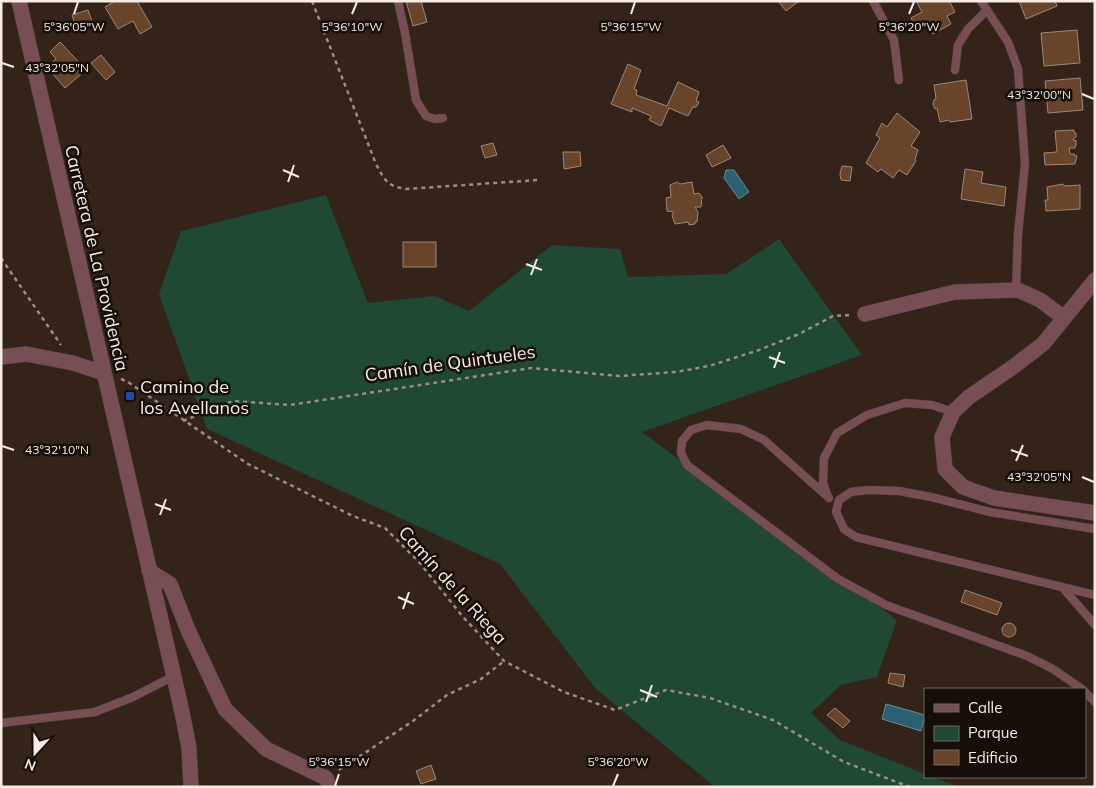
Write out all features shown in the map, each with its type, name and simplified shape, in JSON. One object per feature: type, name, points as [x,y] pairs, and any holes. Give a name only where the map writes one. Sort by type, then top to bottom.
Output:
[{"type":"street","name":"Carretera de La Providencia","points":[[19,1],[174,676],[189,748],[191,787]]},
{"type":"street","points":[[1095,280],[1043,344],[969,397],[953,412],[942,437],[945,469],[963,486],[994,498],[1095,513]]},
{"type":"street","points":[[866,314],[955,292],[1016,290],[1040,300],[1064,318]]},
{"type":"street","points":[[1,357],[26,354],[73,364],[103,373]]},
{"type":"street","points":[[149,571],[170,584],[188,630],[225,709],[266,749],[328,782]]},
{"type":"lane","points":[[398,1],[416,100],[426,116],[435,119],[443,118]]},
{"type":"lane","points":[[873,1],[894,40],[900,80]]},
{"type":"lane","points":[[981,1],[1008,42],[1018,69],[1025,163],[1018,236],[1016,290]]},
{"type":"lane","points":[[954,70],[958,45],[968,29],[987,10]]},
{"type":"lane","points":[[829,498],[824,483],[824,458],[837,433],[866,414],[905,403],[932,405],[953,412]]},
{"type":"lane","points":[[837,506],[764,440],[741,429],[707,425],[691,430],[682,441],[681,453],[687,466],[838,579],[886,605],[1027,656],[1053,669],[1081,688]]},
{"type":"lane","points":[[1095,529],[990,512],[899,491],[868,490],[851,492],[839,500],[836,512],[844,529],[856,537],[1095,595]]},
{"type":"lane","points":[[1062,587],[1095,626]]},
{"type":"lane","points":[[1,723],[95,712],[133,697],[174,676]]},
{"type":"lane","points":[[1086,693],[1095,702]]},
{"type":"path","points":[[312,1],[376,164],[384,179],[393,187],[406,189],[538,180]]},
{"type":"path","points":[[1,258],[73,364]]},
{"type":"path","name":"Camín de Quintueles","points":[[183,421],[233,401],[290,405],[531,368],[619,376],[676,372],[709,366],[759,350],[799,334],[834,316],[866,314]]},
{"type":"path","name":"Camín de la Riega","points":[[103,373],[128,382],[248,464],[353,516],[385,528],[419,562],[463,617],[504,661],[564,692],[615,710],[666,690],[710,698],[773,720],[844,762],[910,787]]},
{"type":"path","points":[[328,782],[447,695],[481,679],[504,661]]},
{"type":"green space","points":[[326,195],[368,303],[434,296],[469,311],[552,245],[620,249],[628,277],[726,274],[779,239],[862,355],[642,432],[897,620],[877,677],[841,685],[811,713],[840,740],[924,774],[924,778],[935,778],[960,787],[715,787],[596,689],[500,564],[207,429],[159,294],[181,231]]},
{"type":"water","points":[[726,170],[734,170],[749,192],[739,199],[724,178]]},
{"type":"water","points":[[886,704],[924,715],[921,731],[882,719]]},
{"type":"building","points":[[115,1],[137,1],[152,27],[140,34],[133,21],[118,29],[105,7]]},
{"type":"building","points":[[406,1],[421,1],[427,22],[413,26]]},
{"type":"building","points":[[778,1],[799,1],[786,11]]},
{"type":"building","points":[[916,1],[949,1],[955,12],[947,16],[951,24],[933,34],[927,22],[916,28],[911,18],[922,12]]},
{"type":"building","points":[[1019,1],[1055,1],[1057,6],[1026,19]]},
{"type":"building","points":[[88,10],[92,21],[76,27],[72,15]]},
{"type":"building","points":[[1077,30],[1080,63],[1044,66],[1041,33]]},
{"type":"building","points":[[60,42],[86,70],[65,88],[47,67],[56,59],[50,52]]},
{"type":"building","points":[[101,55],[115,72],[106,80],[91,63]]},
{"type":"building","points":[[628,64],[641,70],[634,89],[637,90],[636,95],[667,106],[678,82],[699,92],[696,101],[699,102],[696,107],[693,107],[688,116],[669,108],[661,126],[649,120],[651,116],[632,108],[632,112],[611,104]]},
{"type":"building","points":[[1080,78],[1083,110],[1048,113],[1045,81]]},
{"type":"building","points":[[966,80],[972,119],[940,122],[937,108],[935,109],[933,104],[936,99],[934,85]]},
{"type":"building","points":[[897,113],[920,132],[911,146],[918,150],[916,161],[907,175],[899,170],[893,178],[881,169],[878,172],[866,163],[880,138],[876,135],[882,123],[887,127]]},
{"type":"building","points":[[1074,130],[1076,137],[1073,139],[1074,141],[1076,140],[1076,145],[1075,148],[1069,148],[1070,154],[1077,156],[1075,164],[1045,165],[1044,153],[1057,152],[1055,131]]},
{"type":"building","points":[[493,143],[497,155],[485,158],[481,146]]},
{"type":"building","points":[[723,145],[731,158],[712,167],[706,155]]},
{"type":"building","points":[[563,152],[580,152],[581,166],[564,169]]},
{"type":"building","points":[[842,166],[852,167],[850,181],[841,180]]},
{"type":"building","points":[[965,169],[983,172],[981,183],[1006,187],[1004,206],[961,199]]},
{"type":"building","points":[[677,182],[680,184],[692,182],[694,194],[699,193],[702,197],[701,207],[695,207],[698,212],[695,224],[689,225],[688,222],[675,224],[672,215],[674,212],[667,211],[666,198],[671,197],[670,185]]},
{"type":"building","points":[[1063,184],[1065,186],[1080,185],[1080,209],[1046,211],[1045,200],[1048,200],[1047,187]]},
{"type":"building","points":[[403,242],[436,242],[436,267],[403,267]]},
{"type":"building","points":[[965,590],[1002,603],[997,615],[961,602]]},
{"type":"building","points":[[1009,623],[1014,625],[1016,630],[1014,635],[1009,637],[1004,635],[1002,630],[1004,625]]},
{"type":"building","points":[[890,673],[905,675],[903,687],[888,683]]},
{"type":"building","points":[[835,708],[850,721],[843,728],[827,715]]},
{"type":"building","points":[[431,765],[436,779],[421,784],[416,771]]},
{"type":"place","name":"Camino de los Avellanos","points":[[130,396]]}]
